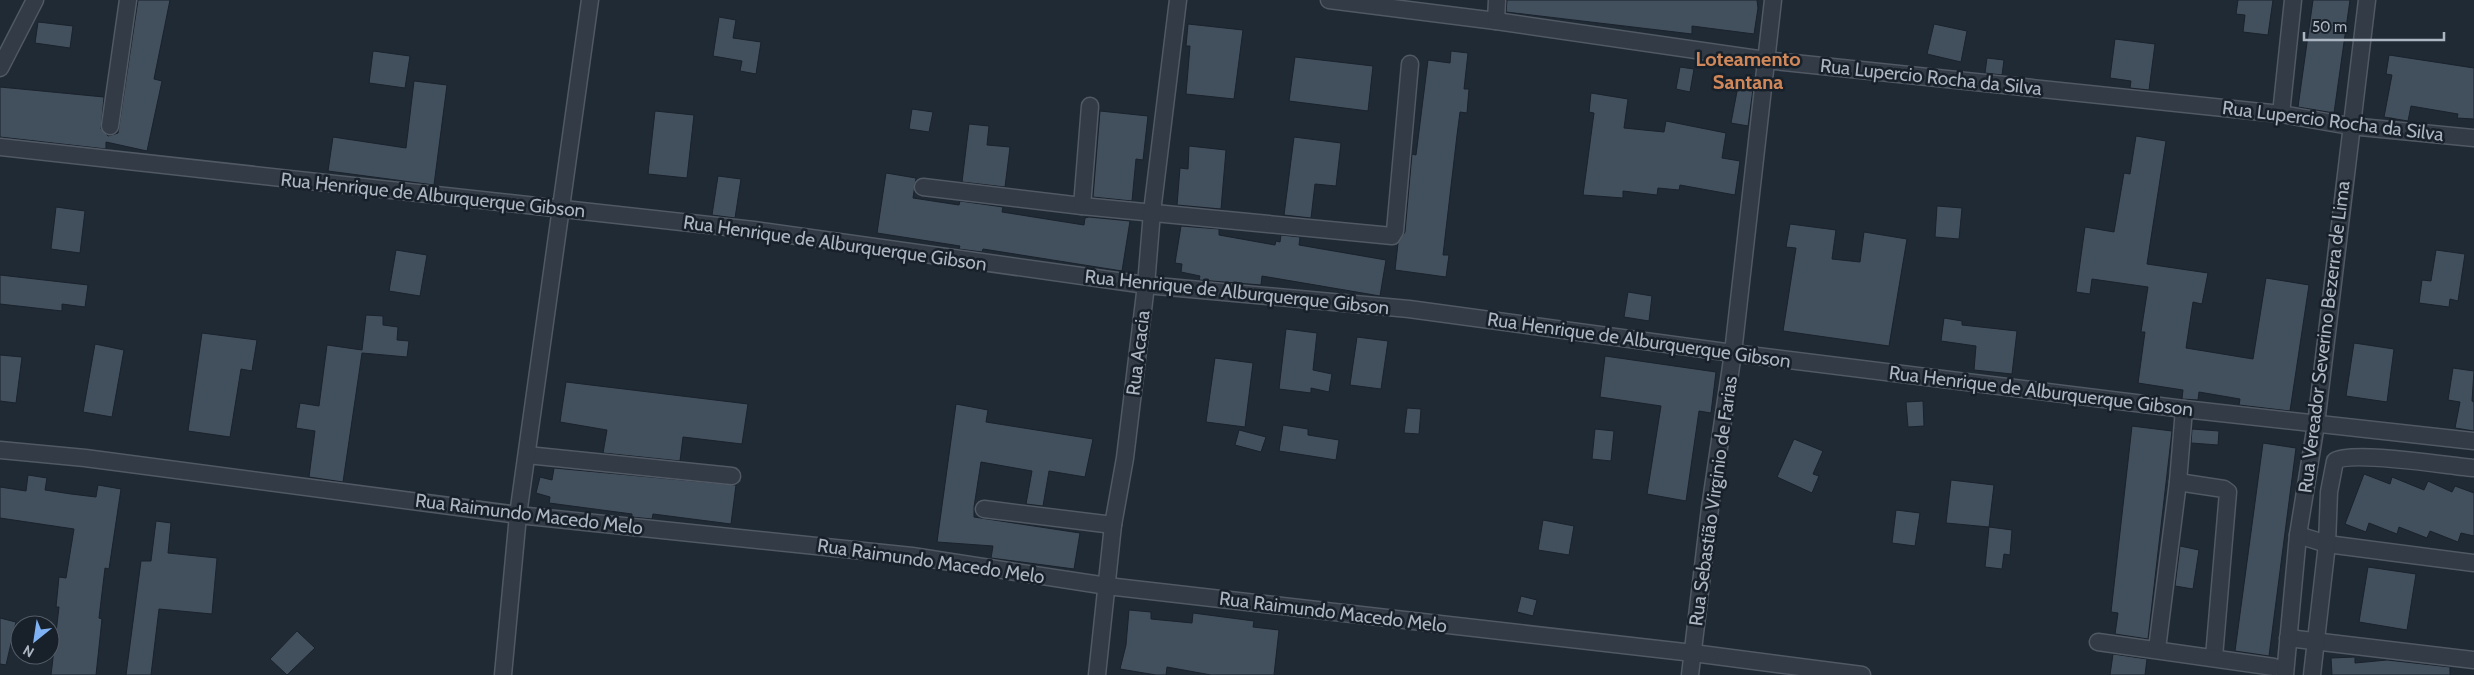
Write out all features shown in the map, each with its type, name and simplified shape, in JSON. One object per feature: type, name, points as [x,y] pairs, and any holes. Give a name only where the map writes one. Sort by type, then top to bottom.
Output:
[{"type":"street","points":[[0,68],[34,0]]},
{"type":"street","points":[[110,126],[128,0]]},
{"type":"street","points":[[503,675],[518,514],[590,0]]},
{"type":"street","name":"Rua Acacia","points":[[1097,675],[1113,525],[1125,458],[1146,285],[1152,212],[1178,0]]},
{"type":"street","name":"Rua Lupercio Rocha da Silva","points":[[1329,0],[1496,21],[1765,60],[2281,114],[2350,126],[2474,138]]},
{"type":"street","points":[[1496,21],[1497,0]]},
{"type":"street","name":"Rua Sebastião Virginio de Farias","points":[[1690,675],[1710,508],[1733,353],[1773,0]]},
{"type":"street","points":[[2281,114],[2293,0]]},
{"type":"street","name":"Rua Vereador Severino Bezerra de Lima","points":[[2280,671],[2288,638],[2298,534],[2316,424],[2350,126],[2367,0]]},
{"type":"street","points":[[923,187],[1082,206],[1392,236],[1395,230],[1410,64]]},
{"type":"street","points":[[1082,206],[1090,106]]},
{"type":"street","name":"Rua Henrique de Alburquerque Gibson","points":[[0,147],[754,230],[1146,285],[1409,309],[1733,353],[2184,409],[2474,441]]},
{"type":"street","points":[[2156,649],[2178,482],[2184,409]]},
{"type":"street","name":"Rua Raimundo Macedo Melo","points":[[0,450],[85,458],[518,514],[912,556],[1107,586],[1693,653],[1862,675]]},
{"type":"street","points":[[527,455],[732,476]]},
{"type":"street","points":[[2312,675],[2327,544],[2332,464],[2340,457],[2366,457],[2474,468]]},
{"type":"street","points":[[2178,482],[2228,491],[2214,657]]},
{"type":"street","points":[[984,509],[1113,525]]},
{"type":"street","points":[[2298,534],[2327,544],[2474,563]]},
{"type":"street","points":[[2288,638],[2474,660]]},
{"type":"street","points":[[2098,642],[2214,657],[2280,671]]},
{"type":"building","points":[[138,0],[170,0],[154,79],[162,81],[147,151],[106,142],[106,149],[0,137],[0,87],[104,97],[101,129],[108,136],[118,133]]},
{"type":"building","points":[[1507,0],[1757,0],[1758,8],[1754,34],[1692,26],[1692,34],[1506,12]]},
{"type":"building","points":[[2238,0],[2273,0],[2268,35],[2243,32],[2245,15],[2236,14]]},
{"type":"building","points":[[2313,0],[2350,0],[2334,113],[2298,107]]},
{"type":"building","points":[[719,17],[736,20],[733,38],[761,42],[756,74],[740,71],[742,61],[713,56]]},
{"type":"building","points":[[38,22],[73,26],[70,48],[35,43]]},
{"type":"building","points":[[1188,24],[1243,30],[1234,99],[1186,94],[1190,46],[1186,46]]},
{"type":"building","points":[[1934,24],[1967,31],[1961,62],[1927,54]]},
{"type":"building","points":[[2115,39],[2155,44],[2149,90],[2130,88],[2131,81],[2110,78]]},
{"type":"building","points":[[373,51],[410,56],[405,88],[369,83]]},
{"type":"building","points":[[1451,51],[1468,53],[1464,89],[1469,89],[1467,113],[1460,112],[1457,135],[1443,255],[1449,255],[1446,277],[1395,270],[1398,243],[1405,232],[1412,154],[1416,155],[1428,60],[1450,63]]},
{"type":"building","points":[[2389,55],[2474,68],[2474,119],[2457,118],[2458,114],[2411,106],[2408,121],[2384,117],[2392,75],[2386,74]]},
{"type":"building","points":[[1295,57],[1373,66],[1368,111],[1289,101]]},
{"type":"building","points":[[1987,58],[2004,60],[2002,75],[1985,73]]},
{"type":"building","points":[[1680,67],[1694,69],[1690,92],[1676,89]]},
{"type":"building","points":[[414,81],[447,85],[434,185],[328,171],[333,137],[406,148]]},
{"type":"building","points":[[1738,86],[1753,89],[1748,126],[1731,123]]},
{"type":"building","points":[[1591,93],[1628,99],[1624,128],[1664,132],[1666,121],[1726,133],[1722,158],[1740,161],[1735,195],[1680,185],[1679,190],[1658,188],[1657,195],[1623,191],[1623,198],[1583,195],[1594,113],[1589,112]]},
{"type":"building","points":[[912,109],[933,112],[929,132],[909,129]]},
{"type":"building","points":[[655,111],[694,115],[687,178],[648,174]]},
{"type":"building","points":[[1100,111],[1148,116],[1143,160],[1136,159],[1132,201],[1093,197]]},
{"type":"building","points":[[969,124],[989,126],[987,145],[1010,147],[1005,187],[962,182]]},
{"type":"building","points":[[2136,136],[2166,141],[2147,264],[2208,273],[2202,304],[2193,302],[2186,348],[2253,359],[2266,278],[2309,285],[2290,411],[2239,405],[2240,399],[2199,392],[2198,400],[2182,399],[2183,390],[2138,383],[2145,332],[2141,332],[2148,287],[2092,279],[2090,294],[2076,292],[2085,227],[2114,232],[2124,173],[2130,174]]},
{"type":"building","points":[[1294,137],[1341,143],[1336,186],[1315,184],[1311,218],[1284,215]]},
{"type":"building","points":[[1189,146],[1226,150],[1221,209],[1177,205],[1180,168],[1188,169]]},
{"type":"building","points":[[886,173],[916,178],[913,198],[959,205],[960,201],[1003,207],[1002,212],[1084,225],[1085,218],[1089,217],[1130,221],[1122,271],[983,249],[982,252],[959,249],[960,246],[877,233]]},
{"type":"building","points":[[718,176],[741,179],[735,218],[712,215]]},
{"type":"building","points":[[1937,206],[1962,208],[1959,239],[1935,237]]},
{"type":"building","points":[[56,207],[85,211],[80,253],[51,249]]},
{"type":"building","points":[[1790,224],[1836,230],[1832,259],[1860,262],[1864,232],[1907,239],[1889,346],[1783,331],[1796,248],[1786,247]]},
{"type":"building","points":[[1181,226],[1219,229],[1219,235],[1275,245],[1276,241],[1280,242],[1281,235],[1300,237],[1299,245],[1386,260],[1380,296],[1262,276],[1261,285],[1199,280],[1200,276],[1181,272],[1182,264],[1175,263]]},
{"type":"building","points":[[396,250],[427,255],[420,296],[389,291]]},
{"type":"building","points":[[2436,250],[2465,254],[2458,301],[2450,299],[2449,307],[2419,303],[2422,280],[2431,281]]},
{"type":"building","points":[[0,275],[88,285],[85,307],[62,304],[62,311],[0,304]]},
{"type":"building","points":[[1628,292],[1652,296],[1649,321],[1624,317]]},
{"type":"building","points":[[366,315],[383,316],[383,325],[398,327],[397,340],[409,341],[407,357],[362,353],[343,482],[309,477],[315,431],[296,428],[300,403],[319,406],[327,345],[362,350]]},
{"type":"building","points":[[1944,318],[1962,321],[1962,325],[2017,331],[2012,374],[1974,370],[1976,346],[1941,341]]},
{"type":"building","points":[[1286,329],[1317,333],[1313,370],[1332,374],[1329,392],[1311,388],[1311,393],[1279,389]]},
{"type":"building","points":[[202,333],[257,340],[252,371],[241,369],[230,437],[188,431]]},
{"type":"building","points":[[1357,337],[1388,341],[1381,389],[1350,385]]},
{"type":"building","points":[[2354,343],[2394,349],[2387,402],[2346,396]]},
{"type":"building","points":[[95,344],[124,350],[112,417],[83,412]]},
{"type":"building","points":[[0,355],[22,357],[16,403],[0,401]]},
{"type":"building","points":[[1605,356],[1716,372],[1711,413],[1699,411],[1686,501],[1647,494],[1661,406],[1600,397]]},
{"type":"building","points":[[1215,358],[1253,363],[1245,427],[1206,422]]},
{"type":"building","points":[[2453,368],[2474,371],[2472,401],[2474,402],[2474,431],[2455,428],[2460,402],[2448,400]]},
{"type":"building","points":[[566,382],[748,404],[742,444],[683,437],[680,461],[603,453],[607,430],[560,422]]},
{"type":"building","points":[[1923,401],[1924,426],[1908,427],[1906,402]]},
{"type":"building","points":[[956,404],[988,410],[986,422],[1093,439],[1085,477],[1049,471],[1043,506],[1026,504],[1032,471],[981,462],[974,507],[974,517],[1080,533],[1074,569],[991,558],[993,546],[937,542]]},
{"type":"building","points":[[1407,408],[1421,409],[1419,434],[1404,433]]},
{"type":"building","points":[[1283,425],[1308,429],[1308,435],[1339,440],[1336,460],[1279,451]]},
{"type":"building","points":[[2132,426],[2172,431],[2148,639],[2115,634],[2118,613],[2111,612]]},
{"type":"building","points":[[1595,429],[1614,431],[1611,461],[1592,459]]},
{"type":"building","points":[[2192,429],[2219,431],[2218,445],[2191,443]]},
{"type":"building","points":[[1239,430],[1266,437],[1261,452],[1235,445]]},
{"type":"building","points":[[1794,439],[1823,451],[1813,474],[1819,476],[1812,493],[1777,477]]},
{"type":"building","points":[[2263,443],[2296,448],[2269,656],[2235,651]]},
{"type":"building","points":[[554,468],[736,485],[731,524],[653,514],[652,519],[632,517],[632,514],[549,503],[550,497],[536,493],[540,477],[552,480]]},
{"type":"building","points":[[2364,474],[2390,484],[2392,477],[2424,490],[2428,481],[2452,492],[2455,486],[2474,493],[2474,536],[2461,533],[2458,542],[2430,531],[2427,538],[2399,527],[2397,534],[2369,523],[2366,532],[2345,524]]},
{"type":"building","points":[[28,475],[47,478],[45,490],[71,494],[96,497],[98,485],[121,489],[109,569],[105,568],[99,618],[102,619],[96,675],[51,675],[52,665],[60,665],[60,615],[58,615],[59,607],[56,607],[59,577],[66,578],[74,529],[0,518],[0,487],[26,491]]},
{"type":"building","points":[[1951,480],[1994,485],[1989,527],[1946,523]]},
{"type":"building","points":[[1896,510],[1920,513],[1915,546],[1892,543]]},
{"type":"building","points":[[1543,520],[1574,526],[1569,555],[1538,550]]},
{"type":"building","points":[[156,521],[171,523],[168,553],[217,558],[212,614],[159,609],[151,675],[126,675],[141,561],[151,561]]},
{"type":"building","points":[[1989,527],[2012,530],[2010,555],[2004,554],[2002,569],[1985,567]]},
{"type":"building","points":[[2180,546],[2199,550],[2193,589],[2175,586]]},
{"type":"building","points":[[2368,567],[2416,574],[2407,630],[2359,622]]},
{"type":"building","points":[[1521,596],[1537,600],[1533,616],[1517,612]]},
{"type":"building","points":[[1129,610],[1151,612],[1151,619],[1192,623],[1193,613],[1254,621],[1253,627],[1279,630],[1274,675],[1211,675],[1167,667],[1166,675],[1156,675],[1120,669],[1126,645]]},
{"type":"building","points":[[0,618],[10,620],[10,648],[6,665],[0,664]]},
{"type":"building","points":[[297,631],[315,648],[287,675],[270,659]]},
{"type":"building","points":[[2113,654],[2147,659],[2145,675],[2110,675]]},
{"type":"building","points":[[2355,657],[2355,663],[2387,660],[2450,667],[2450,675],[2332,675],[2331,658]]},
{"type":"district","name":"Loteamento Santana","points":[[1748,70]]}]
